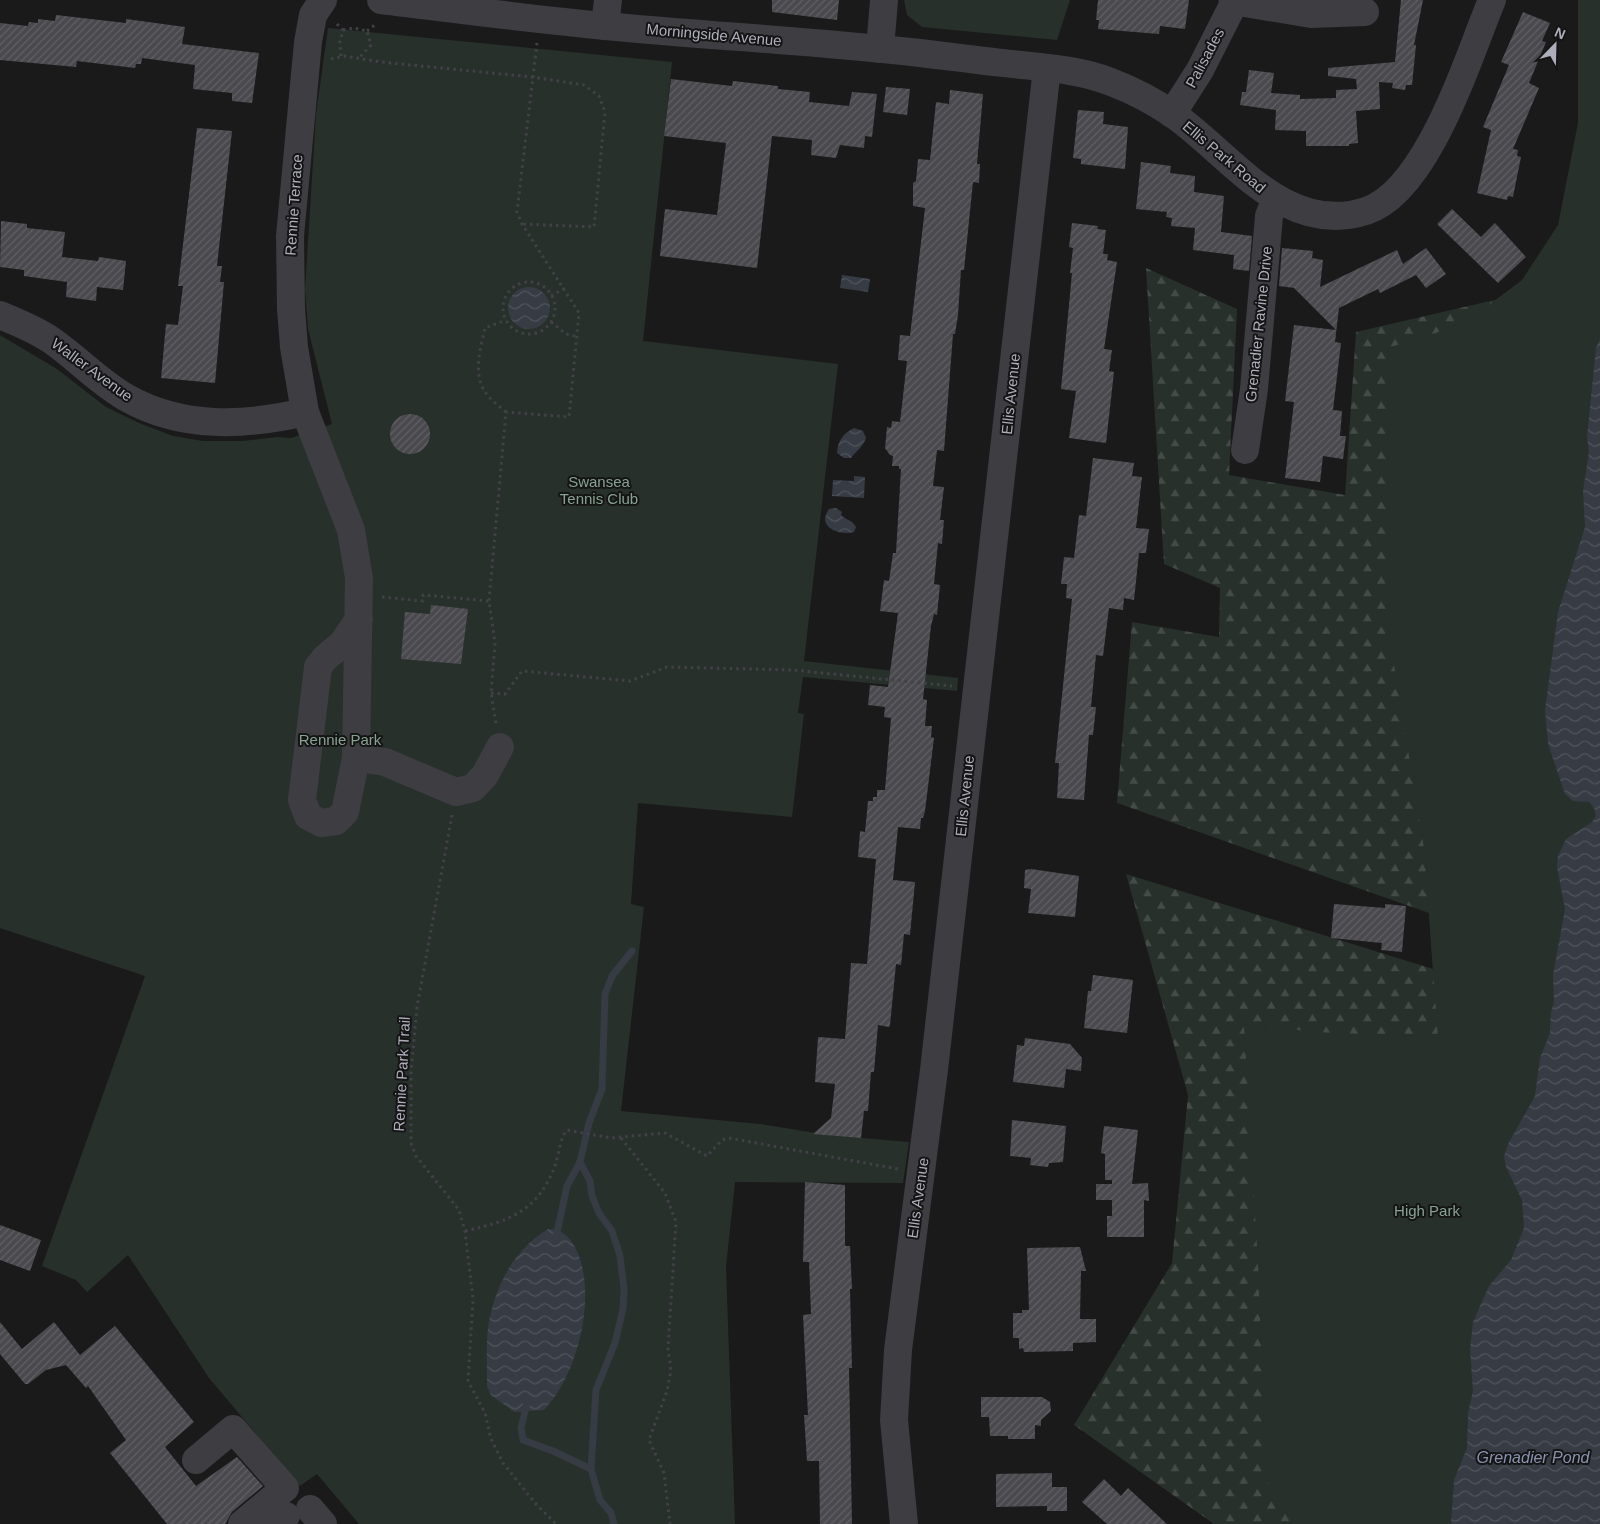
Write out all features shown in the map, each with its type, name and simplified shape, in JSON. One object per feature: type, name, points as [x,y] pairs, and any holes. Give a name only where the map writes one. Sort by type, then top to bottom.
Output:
[{"type":"street","name":"Morningside Avenue","points":[[381,0],[606,13],[880,49],[1047,68]]},
{"type":"street","points":[[880,49],[884,0]]},
{"type":"street","points":[[1233,0],[1311,14],[1365,12]]},
{"type":"street","name":"Palisades","points":[[1172,114],[1200,70],[1232,6],[1233,0]]},
{"type":"street","name":"Ellis Park Road","points":[[1047,68],[1110,81],[1172,114],[1250,181],[1276,198],[1303,210],[1332,216],[1345,215],[1367,211],[1392,197],[1408,180],[1436,134],[1492,0]]},
{"type":"street","name":"Rennie Terrace","points":[[326,9],[313,15],[308,42],[290,236],[290,309],[305,412],[351,530],[359,578],[359,607],[356,758],[345,812],[336,821],[321,823],[308,816],[302,800],[318,667],[324,658],[342,644],[359,607]]},
{"type":"street","name":"Ellis Avenue","points":[[904,1524],[894,1428],[898,1350],[935,1060],[1047,68]]},
{"type":"street","name":"Grenadier Ravine Drive","points":[[1245,450],[1254,389],[1269,216],[1276,198]]},
{"type":"street","name":"Waller Avenue","points":[[0,315],[51,340],[126,397],[159,412],[179,418],[231,423],[269,420],[305,412]]},
{"type":"street","points":[[356,758],[385,762],[456,792],[473,788],[485,775],[500,747]]},
{"type":"street","points":[[196,1460],[233,1429],[285,1488],[242,1524]]},
{"type":"path","points":[[326,9],[343,30]]},
{"type":"path","points":[[343,30],[354,28],[366,31],[371,45],[360,58]]},
{"type":"path","points":[[343,30],[340,42],[342,56],[532,77],[584,85],[599,96],[605,112],[594,226],[522,224]]},
{"type":"path","points":[[506,320],[485,328],[480,348],[479,371],[484,390],[506,412],[569,417],[575,336],[579,312],[516,212],[538,34]]},
{"type":"path","points":[[539,284],[551,296],[555,308],[551,322],[544,330],[530,334],[515,330],[506,320],[503,309],[505,299],[510,290],[519,285],[539,284]]},
{"type":"path","points":[[551,296],[565,288]]},
{"type":"path","points":[[551,322],[566,334],[575,336]]},
{"type":"path","points":[[500,747],[491,692],[496,643],[489,600],[506,412]]},
{"type":"path","points":[[359,607],[423,601],[423,595],[489,600]]},
{"type":"path","points":[[491,692],[505,694],[522,671],[630,681],[667,667],[810,670],[957,686]]},
{"type":"path","name":"Rennie Park Trail","points":[[456,792],[417,1007],[411,1073],[410,1135],[412,1148],[416,1156],[459,1210],[465,1231],[473,1299],[468,1381],[485,1413],[491,1438],[503,1463],[535,1503],[556,1524]]},
{"type":"path","points":[[465,1231],[501,1223],[528,1207],[556,1165],[564,1133],[570,1130],[611,1138],[665,1133],[707,1156],[722,1140],[729,1138],[887,1167]]},
{"type":"path","points":[[621,1138],[665,1193],[676,1222],[668,1348],[671,1370],[667,1391],[649,1440],[664,1473],[670,1524]]},
{"type":"green space","points":[[904,0],[1070,0],[1057,40],[922,27],[907,15]]},
{"type":"green space","name":"High Park","points":[[1578,0],[1600,0],[1600,1524],[1293,1524],[1266,1480],[1258,1264],[1244,1024],[1316,1032],[1438,1038],[1424,848],[1390,640],[1388,348],[1436,333],[1481,311],[1522,280],[1558,225],[1578,123]]},
{"type":"green space","name":"Rennie Park","points":[[328,28],[672,62],[643,341],[838,364],[804,661],[958,678],[957,691],[803,677],[798,713],[804,714],[792,817],[638,803],[631,904],[644,907],[621,1111],[760,1124],[828,1135],[909,1142],[903,1183],[735,1182],[726,1267],[735,1524],[359,1524],[317,1474],[300,1486],[209,1378],[128,1255],[87,1292],[76,1280],[42,1266],[145,976],[0,928],[0,335],[57,369],[106,407],[139,423],[173,436],[203,441],[291,438],[332,424],[308,329],[305,289],[316,114]]},
{"type":"green space","points":[[1146,268],[1237,309],[1229,475],[1345,495],[1356,332],[1529,292],[1451,1524],[1214,1524],[1074,1425],[1172,1263],[1188,1095],[1126,874],[1433,969],[1429,913],[1117,803],[1132,622],[1219,637],[1220,588],[1164,564]]},
{"type":"water","points":[[842,275],[870,279],[868,292],[840,288]]},
{"type":"water","points":[[525,287],[533,287],[544,293],[550,308],[544,323],[533,329],[525,329],[514,323],[508,312],[508,304],[514,293]]},
{"type":"water","name":"Grenadier Pond","points":[[1600,339],[1600,1524],[1451,1524],[1454,1480],[1467,1448],[1468,1413],[1473,1391],[1470,1349],[1473,1322],[1489,1286],[1511,1260],[1524,1228],[1522,1200],[1506,1167],[1504,1156],[1509,1142],[1535,1096],[1540,1058],[1550,1033],[1551,1012],[1554,1002],[1553,975],[1565,909],[1557,867],[1558,856],[1566,839],[1592,822],[1596,816],[1594,808],[1589,802],[1573,801],[1565,794],[1548,744],[1545,710],[1558,612],[1585,527],[1583,491],[1589,452],[1587,437],[1596,348]]},
{"type":"water","points":[[854,428],[863,431],[866,438],[865,441],[851,458],[844,458],[837,453],[840,441],[844,435]]},
{"type":"water","points":[[854,476],[865,477],[864,498],[832,496],[833,480],[854,481]]},
{"type":"water","points":[[836,508],[842,512],[841,515],[843,517],[854,524],[856,527],[854,532],[842,533],[831,529],[827,525],[825,521],[829,509]]},
{"type":"water","points":[[548,1229],[557,1230],[568,1237],[576,1249],[582,1267],[585,1288],[585,1310],[581,1333],[575,1356],[566,1376],[556,1395],[544,1410],[514,1412],[491,1395],[487,1386],[488,1328],[495,1299],[507,1271],[525,1248]]},
{"type":"building","points":[[772,0],[839,0],[837,20],[772,12]]},
{"type":"building","points":[[1098,0],[1189,0],[1185,29],[1160,26],[1159,34],[1098,29],[1099,20],[1096,20]]},
{"type":"building","points":[[1401,0],[1423,0],[1414,45],[1416,45],[1412,85],[1406,85],[1405,90],[1392,88],[1393,83],[1379,82],[1380,109],[1356,111],[1358,143],[1349,144],[1349,146],[1306,146],[1306,131],[1275,130],[1276,110],[1240,105],[1242,92],[1246,92],[1249,70],[1274,73],[1271,93],[1300,95],[1300,99],[1336,98],[1336,90],[1357,89],[1356,79],[1328,76],[1328,68],[1395,62]]},
{"type":"building","points":[[1523,12],[1550,23],[1542,41],[1546,42],[1529,83],[1539,88],[1513,149],[1518,150],[1517,156],[1521,157],[1513,197],[1508,196],[1507,200],[1477,193],[1491,130],[1483,127],[1509,65],[1501,62]]},
{"type":"building","points":[[56,15],[126,23],[126,19],[185,27],[182,44],[259,53],[252,103],[232,101],[232,93],[193,89],[195,65],[142,58],[141,64],[136,64],[135,68],[77,61],[76,67],[0,60],[0,23],[28,26],[29,22],[38,23],[38,19],[55,21]]},
{"type":"building","points":[[671,79],[732,86],[733,81],[778,86],[778,89],[810,92],[809,102],[849,106],[852,92],[877,94],[872,137],[865,136],[864,148],[840,145],[836,158],[811,155],[812,140],[772,136],[757,268],[660,256],[665,209],[717,215],[726,143],[664,136]]},
{"type":"building","points":[[886,87],[910,89],[907,115],[883,112]]},
{"type":"building","points":[[950,90],[983,94],[977,164],[980,164],[979,183],[973,182],[964,270],[961,270],[958,315],[955,334],[953,334],[944,451],[937,450],[933,486],[944,487],[940,520],[944,520],[942,544],[938,543],[934,584],[940,585],[937,615],[934,614],[931,626],[923,699],[927,700],[925,726],[932,726],[931,737],[934,738],[925,811],[923,818],[921,818],[920,829],[898,827],[893,880],[915,882],[910,935],[904,934],[901,965],[896,964],[890,1025],[889,1027],[878,1025],[874,1072],[871,1072],[868,1111],[864,1111],[861,1138],[813,1134],[831,1118],[835,1084],[815,1082],[818,1037],[845,1039],[851,963],[867,964],[876,859],[858,857],[860,831],[865,832],[868,801],[873,801],[873,797],[877,797],[877,790],[885,790],[891,718],[884,717],[885,707],[868,705],[870,685],[888,687],[898,613],[880,611],[884,580],[889,581],[893,553],[896,553],[901,469],[899,469],[899,466],[892,466],[893,456],[885,448],[887,427],[891,428],[892,421],[900,422],[907,361],[898,360],[900,335],[910,336],[925,208],[913,206],[913,183],[916,181],[918,159],[930,160],[936,102],[949,104]]},
{"type":"building","points":[[1078,110],[1104,112],[1103,124],[1128,127],[1125,169],[1081,164],[1081,159],[1073,158]]},
{"type":"building","points":[[197,128],[232,131],[217,266],[222,266],[220,282],[224,282],[215,383],[161,378],[166,324],[178,325],[183,286],[178,286]]},
{"type":"building","points":[[1141,162],[1171,166],[1170,173],[1195,176],[1194,192],[1224,196],[1221,232],[1252,236],[1249,271],[1233,269],[1234,255],[1193,250],[1195,228],[1171,226],[1172,218],[1166,217],[1167,212],[1136,209]]},
{"type":"building","points":[[1452,209],[1481,237],[1495,223],[1526,257],[1498,283],[1437,224]]},
{"type":"building","points":[[1,221],[27,224],[27,228],[65,232],[62,257],[98,261],[99,257],[126,261],[123,290],[97,287],[96,301],[66,297],[67,282],[24,276],[24,270],[0,267]]},
{"type":"building","points":[[1072,223],[1098,226],[1097,229],[1106,230],[1103,254],[1108,254],[1107,260],[1117,262],[1104,349],[1112,350],[1109,371],[1114,372],[1106,443],[1069,438],[1076,391],[1061,389],[1072,273],[1070,273],[1073,248],[1069,247]]},
{"type":"building","points":[[1282,248],[1313,251],[1312,258],[1323,260],[1320,287],[1397,250],[1403,264],[1426,248],[1446,274],[1426,288],[1416,275],[1380,293],[1378,289],[1339,308],[1335,342],[1341,343],[1333,410],[1342,411],[1340,436],[1346,436],[1343,459],[1323,456],[1320,482],[1285,478],[1294,402],[1285,401],[1294,325],[1336,330],[1294,288],[1279,286]]},
{"type":"building","points":[[414,414],[421,417],[427,423],[430,434],[429,442],[421,451],[414,454],[406,454],[399,451],[391,442],[390,430],[393,423],[402,415]]},
{"type":"building","points":[[1093,458],[1134,463],[1132,476],[1142,477],[1136,528],[1149,529],[1146,553],[1139,553],[1134,600],[1124,598],[1123,610],[1109,608],[1103,656],[1096,655],[1091,707],[1096,707],[1093,735],[1089,735],[1084,800],[1057,798],[1059,763],[1055,763],[1072,599],[1066,598],[1067,584],[1061,584],[1064,557],[1074,558],[1079,515],[1086,516]]},
{"type":"building","points":[[431,605],[468,609],[461,664],[401,659],[405,612],[430,614]]},
{"type":"building","points":[[1031,869],[1079,876],[1075,917],[1028,913],[1031,889],[1024,888],[1025,870]]},
{"type":"building","points":[[1334,904],[1385,908],[1385,904],[1406,906],[1402,952],[1381,950],[1382,943],[1331,938]]},
{"type":"building","points":[[1093,975],[1133,980],[1127,1033],[1084,1028],[1088,991],[1091,991]]},
{"type":"building","points":[[1025,1038],[1070,1044],[1082,1058],[1081,1071],[1066,1069],[1064,1088],[1013,1082],[1017,1045],[1024,1046]]},
{"type":"building","points":[[1012,1120],[1066,1126],[1063,1162],[1049,1163],[1048,1167],[1030,1165],[1031,1158],[1010,1156]]},
{"type":"building","points":[[1104,1126],[1138,1130],[1132,1184],[1148,1183],[1149,1201],[1144,1200],[1144,1237],[1107,1237],[1107,1216],[1112,1216],[1112,1200],[1096,1200],[1096,1184],[1112,1184],[1112,1180],[1105,1180],[1105,1154],[1101,1153]]},
{"type":"building","points":[[805,1182],[845,1185],[845,1246],[850,1246],[852,1289],[850,1289],[852,1368],[849,1368],[852,1524],[820,1524],[819,1461],[807,1461],[804,1415],[808,1415],[803,1315],[811,1314],[809,1262],[803,1262]]},
{"type":"building","points":[[0,1225],[41,1240],[30,1271],[0,1260]]},
{"type":"building","points":[[1080,1247],[1086,1271],[1081,1271],[1080,1319],[1096,1319],[1096,1342],[1073,1343],[1073,1351],[1024,1352],[1023,1348],[1019,1349],[1019,1338],[1013,1338],[1013,1313],[1022,1313],[1022,1310],[1029,1310],[1027,1248]]},
{"type":"building","points":[[0,1322],[22,1349],[54,1322],[80,1355],[115,1326],[194,1422],[165,1447],[196,1486],[237,1457],[263,1486],[232,1512],[225,1524],[167,1524],[110,1453],[126,1440],[88,1386],[86,1388],[66,1365],[46,1370],[28,1384],[25,1384],[0,1354]]},
{"type":"building","points":[[981,1397],[1042,1397],[1050,1402],[1051,1411],[1041,1420],[1041,1426],[1035,1425],[1035,1439],[1008,1439],[1008,1436],[990,1436],[989,1417],[981,1417]]},
{"type":"building","points":[[1052,1473],[1052,1487],[1067,1487],[1067,1511],[1047,1511],[1047,1506],[996,1507],[996,1474]]},
{"type":"building","points":[[1104,1479],[1121,1496],[1128,1488],[1167,1524],[1107,1524],[1082,1502]]},
{"type":"waterway","points":[[556,1237],[567,1186],[580,1162],[589,1123],[602,1089],[605,994],[612,976],[632,951]]},
{"type":"waterway","points":[[580,1162],[590,1181],[592,1196],[599,1213],[612,1231],[620,1256],[624,1289],[623,1309],[615,1343],[596,1390],[591,1469],[600,1500],[611,1513],[614,1524]]},
{"type":"waterway","points":[[527,1403],[521,1428],[523,1440],[553,1451],[591,1469]]},
{"type":"park label","name":"Swansea Tennis Club","points":[[599,490]]}]
